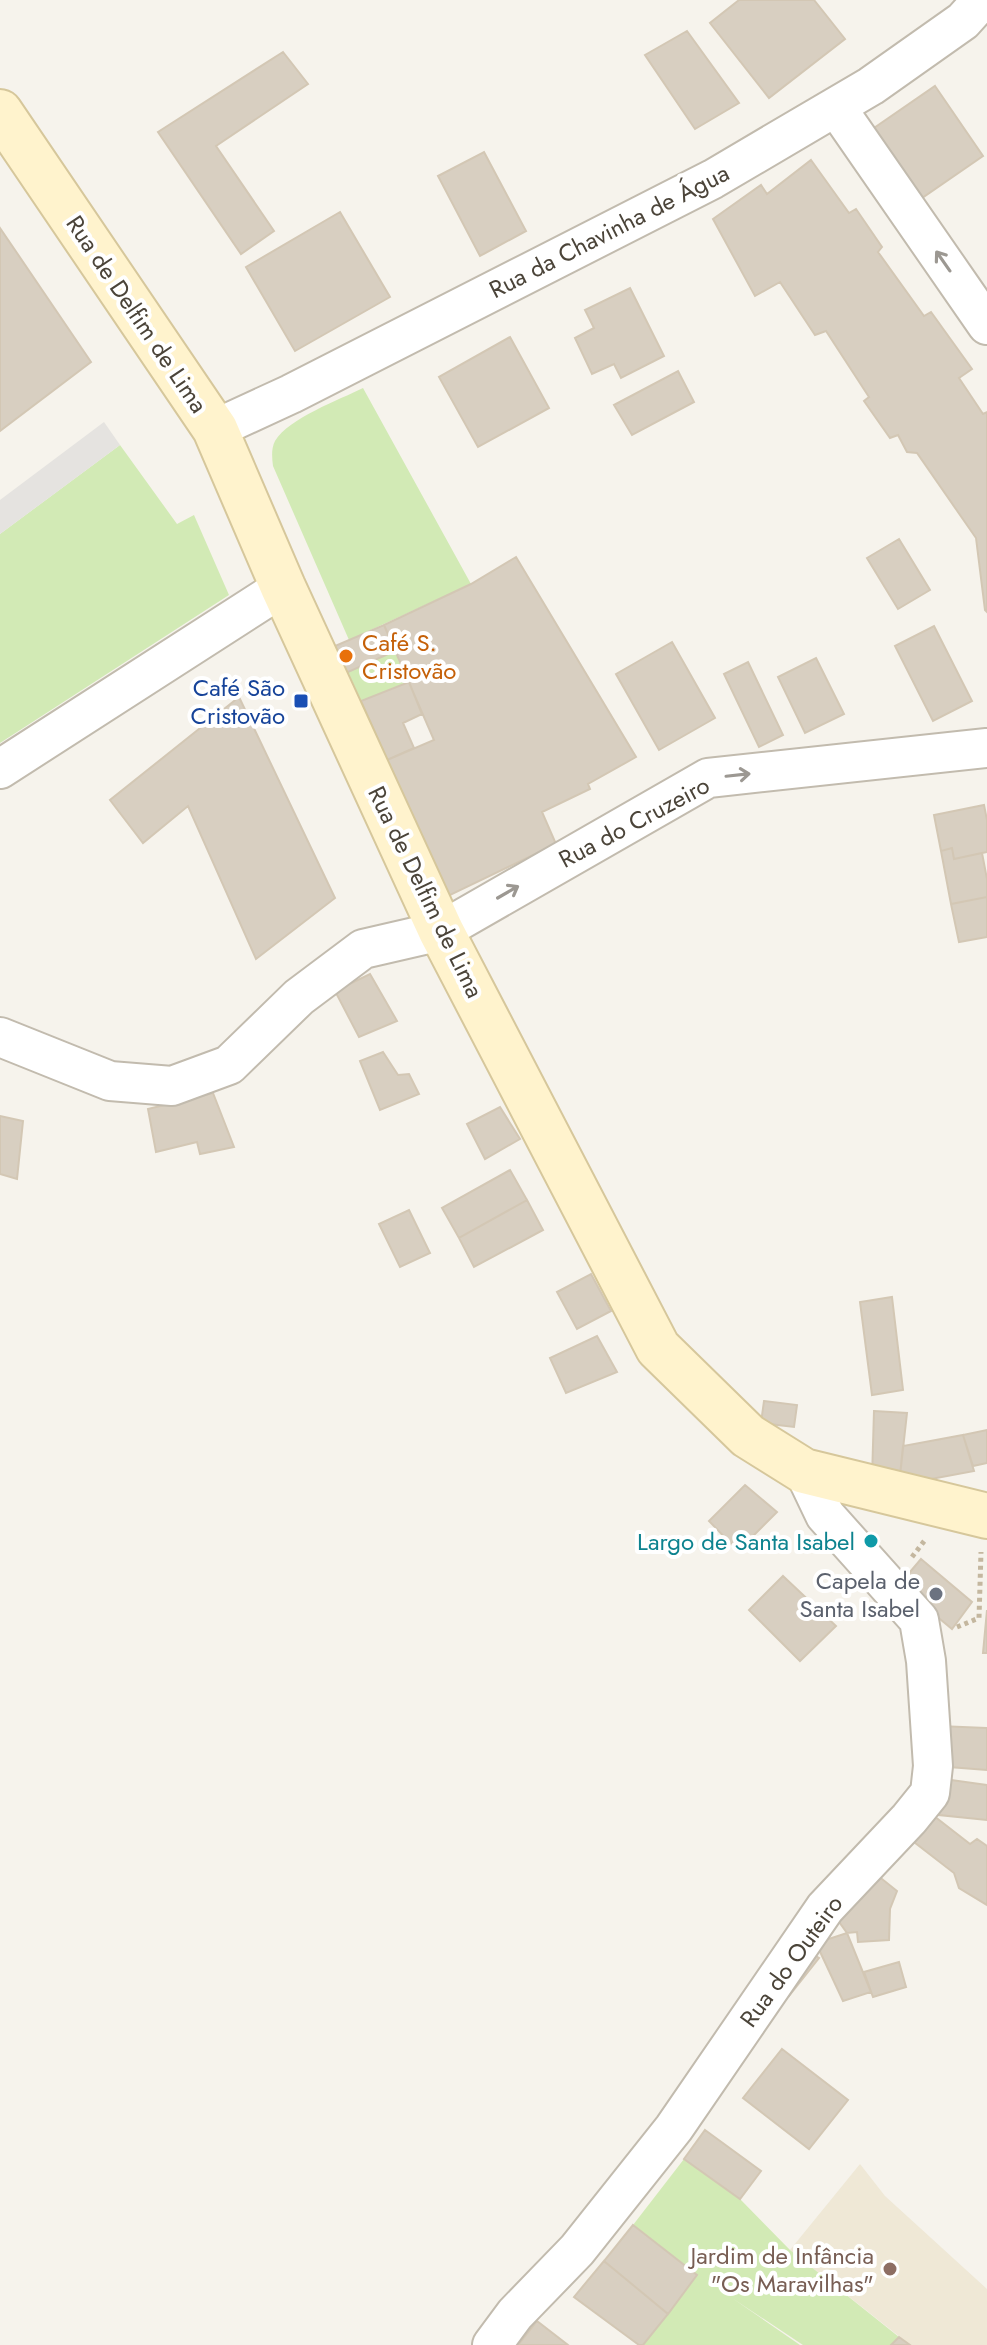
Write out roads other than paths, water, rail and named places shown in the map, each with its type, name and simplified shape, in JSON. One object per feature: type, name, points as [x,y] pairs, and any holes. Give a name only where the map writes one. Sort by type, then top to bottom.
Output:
[{"type":"main road","name":"Rua de Delfim de Lima","points":[[0,112],[215,429],[283,587],[441,931],[658,1348],[748,1436],[804,1471],[974,1513]]},
{"type":"street","name":"Rua da Chavinha de Água","points":[[215,429],[291,394],[713,179],[871,86],[963,21],[982,0]]},
{"type":"street","points":[[836,107],[987,325]]},
{"type":"street","points":[[0,769],[283,587]]},
{"type":"street","name":"Rua do Cruzeiro","points":[[0,1037],[110,1081],[172,1086],[229,1065],[299,997],[363,949],[441,931],[708,778],[987,748]]},
{"type":"street","name":"Rua do Outeiro","points":[[492,2345],[515,2314],[577,2250],[674,2128],[825,1908],[930,1793],[933,1766],[926,1661],[919,1620],[825,1515],[804,1471]]},
{"type":"place","name":"Café S. Cristovão","points":[[346,656]]},
{"type":"place","name":"Café São Cristovão","points":[[301,701]]},
{"type":"place","name":"Largo de Santa Isabel","points":[[871,1541]]},
{"type":"place","name":"Capela de Santa Isabel","points":[[936,1594]]},
{"type":"place","name":"Jardim de Infância \"Os Maravilhas\"","points":[[890,2269]]}]
